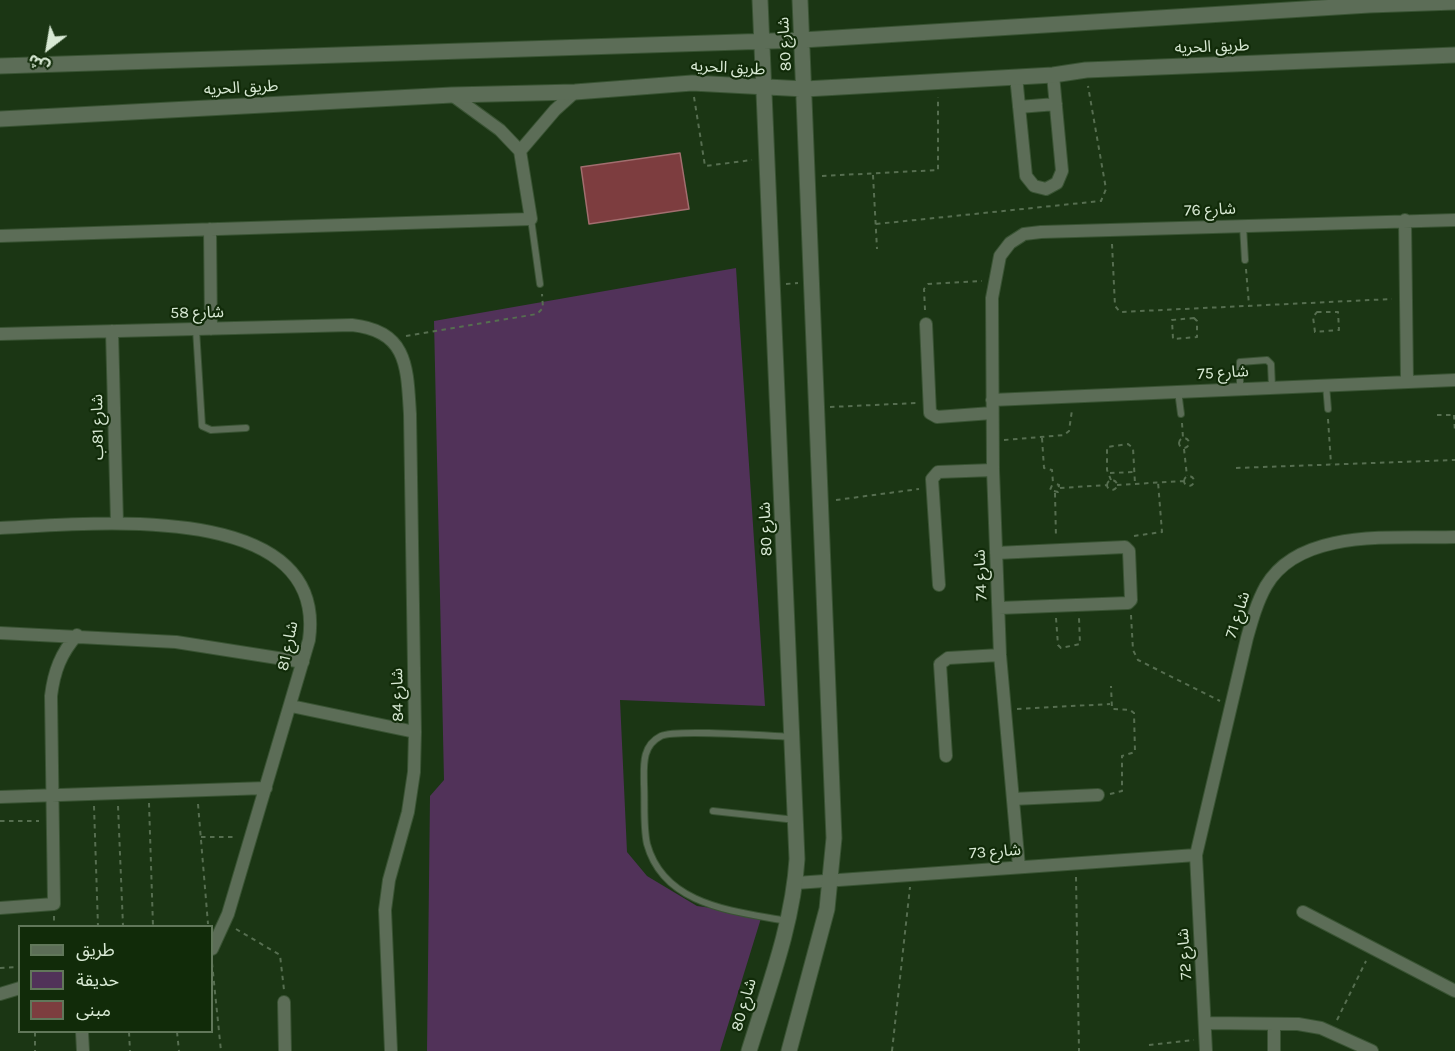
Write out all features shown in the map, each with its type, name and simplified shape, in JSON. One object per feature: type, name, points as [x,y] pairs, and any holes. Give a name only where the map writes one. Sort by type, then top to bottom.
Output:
[{"type":"street","name":"شارع 80","points":[[749,1051],[796,882],[797,820],[760,0]]},
{"type":"street","name":"شارع 80","points":[[789,1051],[811,975],[832,880],[834,838],[800,0]]},
{"type":"street","name":"طريق الحريه","points":[[0,66],[802,40],[1455,2]]},
{"type":"street","name":"طريق الحريه","points":[[0,119],[452,95],[575,92],[692,83],[805,89],[1053,75],[1086,70],[1455,55]]},
{"type":"street","points":[[1016,76],[1026,176],[1034,186],[1046,189],[1057,183],[1062,171],[1053,75]]},
{"type":"street","points":[[520,151],[549,117],[575,92]]},
{"type":"street","points":[[0,236],[531,219],[520,151],[484,118],[452,95]]},
{"type":"street","points":[[1019,107],[1056,104]]},
{"type":"street","points":[[1405,220],[1407,381]]},
{"type":"street","name":"شارع 76","points":[[994,281],[1000,256],[1010,243],[1024,234],[1243,225],[1455,220]]},
{"type":"street","points":[[210,229],[211,329]]},
{"type":"street","name":"شارع 74","points":[[994,281],[992,413],[1000,655],[1018,867]]},
{"type":"street","points":[[926,324],[929,411],[934,416],[992,413]]},
{"type":"street","name":"شارع 58","points":[[0,334],[352,325],[368,327],[392,338]]},
{"type":"street","name":"شارع 81ب","points":[[112,331],[117,523]]},
{"type":"street","name":"شارع 84","points":[[391,1051],[385,910],[389,880],[408,812],[414,772],[415,732],[410,414],[407,372],[399,348],[392,338]]},
{"type":"street","name":"شارع 75","points":[[992,400],[1455,380]]},
{"type":"street","points":[[939,585],[932,479],[938,472],[993,470]]},
{"type":"street","name":"شارع 81","points":[[0,528],[117,523],[207,530],[238,540],[286,566],[299,581],[308,600],[311,620],[303,662],[224,923],[213,947]]},
{"type":"street","name":"شارع 71","points":[[1196,855],[1256,607],[1267,584],[1284,564],[1305,550],[1329,542],[1455,537]]},
{"type":"street","points":[[996,553],[1126,548],[1129,551],[1130,602],[999,608]]},
{"type":"street","points":[[0,633],[77,635],[176,642],[303,662]]},
{"type":"street","points":[[0,908],[54,904],[53,680],[65,649],[77,635]]},
{"type":"street","points":[[946,756],[940,664],[948,658],[1000,655]]},
{"type":"street","points":[[291,706],[415,732]]},
{"type":"street","points":[[0,797],[266,789]]},
{"type":"street","points":[[1013,799],[1098,795]]},
{"type":"street","name":"شارع 73","points":[[796,882],[1196,855]]},
{"type":"street","name":"شارع 72","points":[[1196,855],[1206,1045]]},
{"type":"street","points":[[1303,912],[1455,991]]},
{"type":"street","points":[[0,994],[18,989]]},
{"type":"street","points":[[284,1002],[285,1051]]},
{"type":"street","points":[[1206,1023],[1298,1024],[1331,1031],[1372,1051]]},
{"type":"street","points":[[1274,1025],[1274,1051]]},
{"type":"street","points":[[82,1033],[83,1051]]},
{"type":"lane","points":[[531,219],[540,284]]},
{"type":"lane","points":[[1243,225],[1245,260]]},
{"type":"lane","points":[[196,329],[202,426],[211,430],[246,428]]},
{"type":"lane","points":[[1240,388],[1240,361],[1267,360],[1271,364],[1272,387]]},
{"type":"lane","points":[[1326,385],[1328,408]]},
{"type":"lane","points":[[1178,391],[1180,414]]},
{"type":"lane","points":[[787,921],[718,909],[695,900],[674,885],[658,866],[647,843],[643,762],[652,742],[671,733],[793,737]]},
{"type":"lane","points":[[713,811],[797,820]]},
{"type":"path","points":[[807,176],[873,175],[939,169],[937,81]]},
{"type":"path","points":[[692,83],[705,166],[766,158]]},
{"type":"path","points":[[873,175],[877,249]]},
{"type":"path","points":[[1111,230],[1116,310],[1122,312],[1407,298]]},
{"type":"path","points":[[1245,260],[1249,306]]},
{"type":"path","points":[[926,324],[924,289],[928,284],[994,281]]},
{"type":"path","points":[[774,285],[813,282]]},
{"type":"path","points":[[392,338],[539,314],[543,308],[540,284]]},
{"type":"path","points":[[1327,303],[1328,312]]},
{"type":"path","points":[[1184,309],[1185,319]]},
{"type":"path","points":[[1328,312],[1338,313],[1340,329],[1315,332],[1314,314],[1328,312]]},
{"type":"path","points":[[1185,319],[1196,319],[1197,336],[1173,339],[1171,321],[1185,319]]},
{"type":"path","points":[[993,440],[1067,433],[1074,396]]},
{"type":"path","points":[[818,408],[929,402]]},
{"type":"path","points":[[1328,408],[1331,464]]},
{"type":"path","points":[[1180,414],[1183,438],[1189,444],[1184,448]]},
{"type":"path","points":[[1437,416],[1454,415],[1455,433]]},
{"type":"path","points":[[1042,437],[1044,468],[1052,470],[1053,483],[1050,490],[1055,493]]},
{"type":"path","points":[[1183,438],[1179,443],[1184,448],[1187,476],[1184,481]]},
{"type":"path","points":[[1053,483],[1060,488],[1107,485],[1111,480],[1110,473],[1107,471],[1106,450],[1110,445],[1128,444],[1132,447],[1135,484]]},
{"type":"path","points":[[1236,468],[1455,460]]},
{"type":"path","points":[[1110,473],[1134,472]]},
{"type":"path","points":[[1111,480],[1117,484],[1184,481],[1186,485],[1193,483],[1192,477],[1187,476]]},
{"type":"path","points":[[1124,537],[1162,532],[1158,482]]},
{"type":"path","points":[[1107,485],[1112,490],[1117,484]]},
{"type":"path","points":[[821,502],[931,488]]},
{"type":"path","points":[[1056,550],[1055,493],[1060,488]]},
{"type":"path","points":[[1130,602],[1133,650],[1138,660],[1231,706]]},
{"type":"path","points":[[1055,606],[1058,645],[1061,648],[1080,644],[1078,605]]},
{"type":"path","points":[[1098,795],[1122,792],[1122,756],[1135,752],[1134,713],[1130,710],[1113,710],[1111,686]]},
{"type":"path","points":[[1005,710],[1112,704]]},
{"type":"path","points":[[197,791],[208,925]]},
{"type":"path","points":[[149,792],[153,925]]},
{"type":"path","points":[[117,793],[123,925]]},
{"type":"path","points":[[94,794],[98,925]]},
{"type":"path","points":[[0,821],[53,820]]},
{"type":"path","points":[[201,837],[251,837]]},
{"type":"path","points":[[1076,863],[1079,1051]]},
{"type":"path","points":[[892,1051],[912,874]]},
{"type":"path","points":[[224,923],[280,955],[284,1002]]},
{"type":"path","points":[[1331,1031],[1373,948]]},
{"type":"path","points":[[0,968],[18,967]]},
{"type":"path","points":[[213,973],[221,1051]]},
{"type":"path","points":[[35,1033],[35,1051]]},
{"type":"path","points":[[129,1033],[130,1051]]},
{"type":"path","points":[[177,1033],[178,1051]]},
{"type":"path","points":[[1149,1045],[1206,1045]]},
{"type":"green space","points":[[736,268],[765,706],[620,700],[627,852],[647,876],[697,906],[762,915],[720,1051],[427,1051],[430,796],[444,780],[434,321]]},
{"type":"building","points":[[680,153],[689,209],[589,224],[581,167]]}]
